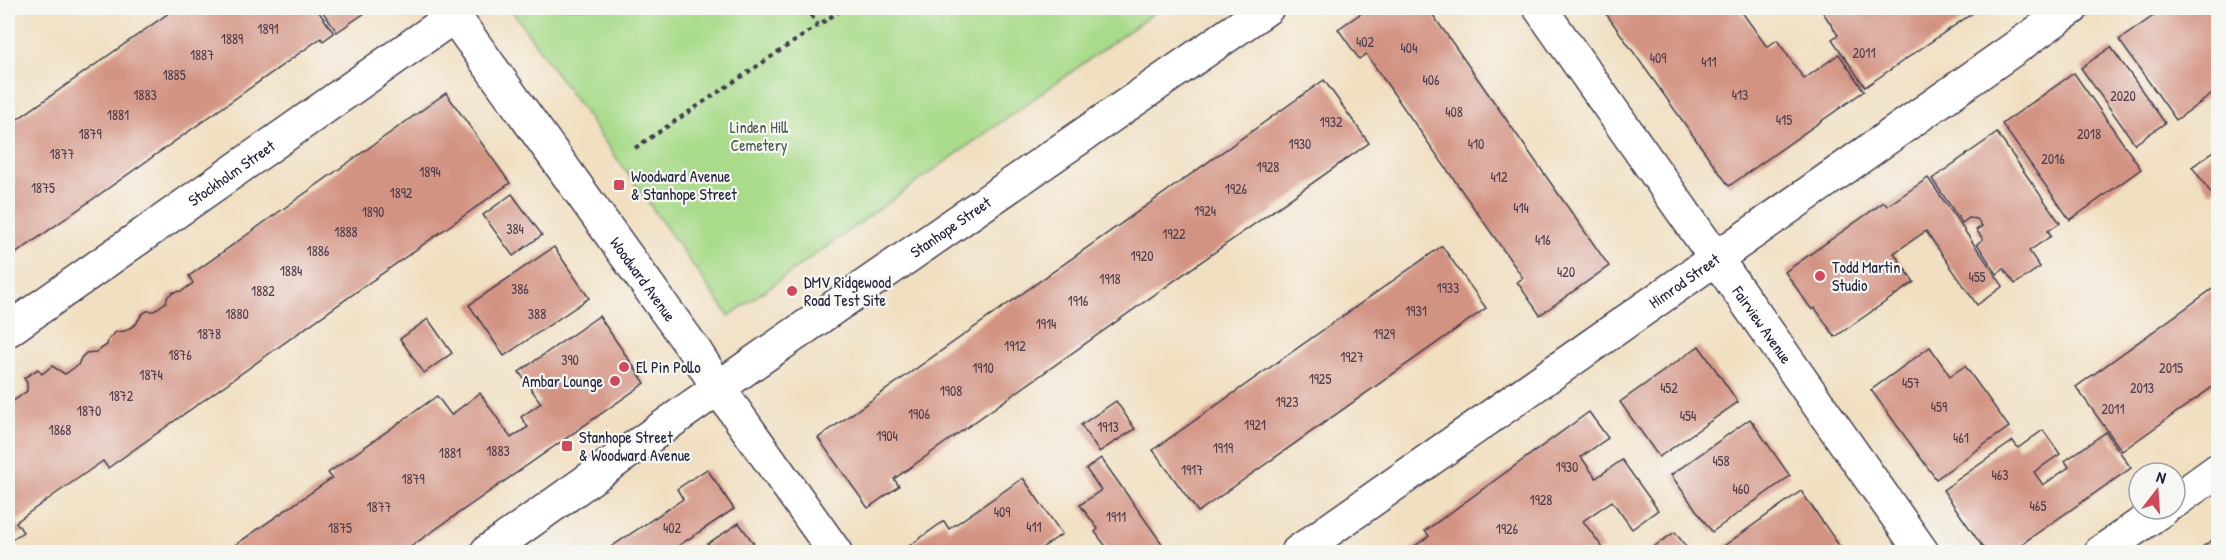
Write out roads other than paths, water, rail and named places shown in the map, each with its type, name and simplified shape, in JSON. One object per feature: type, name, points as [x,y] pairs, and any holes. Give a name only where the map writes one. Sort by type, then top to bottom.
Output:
[{"type":"street","name":"Stanhope Street","points":[[487,552],[752,364],[1267,8]]},
{"type":"street","name":"Fairview Avenue","points":[[1540,8],[1922,552]]},
{"type":"street","name":"Himrod Street","points":[[1298,552],[2072,8]]},
{"type":"street","name":"Woodward Avenue","points":[[451,12],[695,351],[719,389],[835,552]]},
{"type":"street","name":"Stockholm Street","points":[[8,330],[451,12]]},
{"type":"street","points":[[2187,492],[2218,470]]},
{"type":"street","points":[[2102,552],[2146,521]]},
{"type":"place","name":"Woodward Avenue & Stanhope Street","points":[[619,185]]},
{"type":"place","name":"Todd Martin Studio","points":[[1820,276]]},
{"type":"place","name":"DMV Ridgewood Road Test Site","points":[[792,291]]},
{"type":"place","name":"El Pin Pollo","points":[[624,367]]},
{"type":"place","name":"Ambar Lounge","points":[[615,381]]},
{"type":"place","name":"Stanhope Street & Woodward Avenue","points":[[567,446]]},
{"type":"park label","name":"Linden Hill Cemetery","points":[[759,136]]}]
